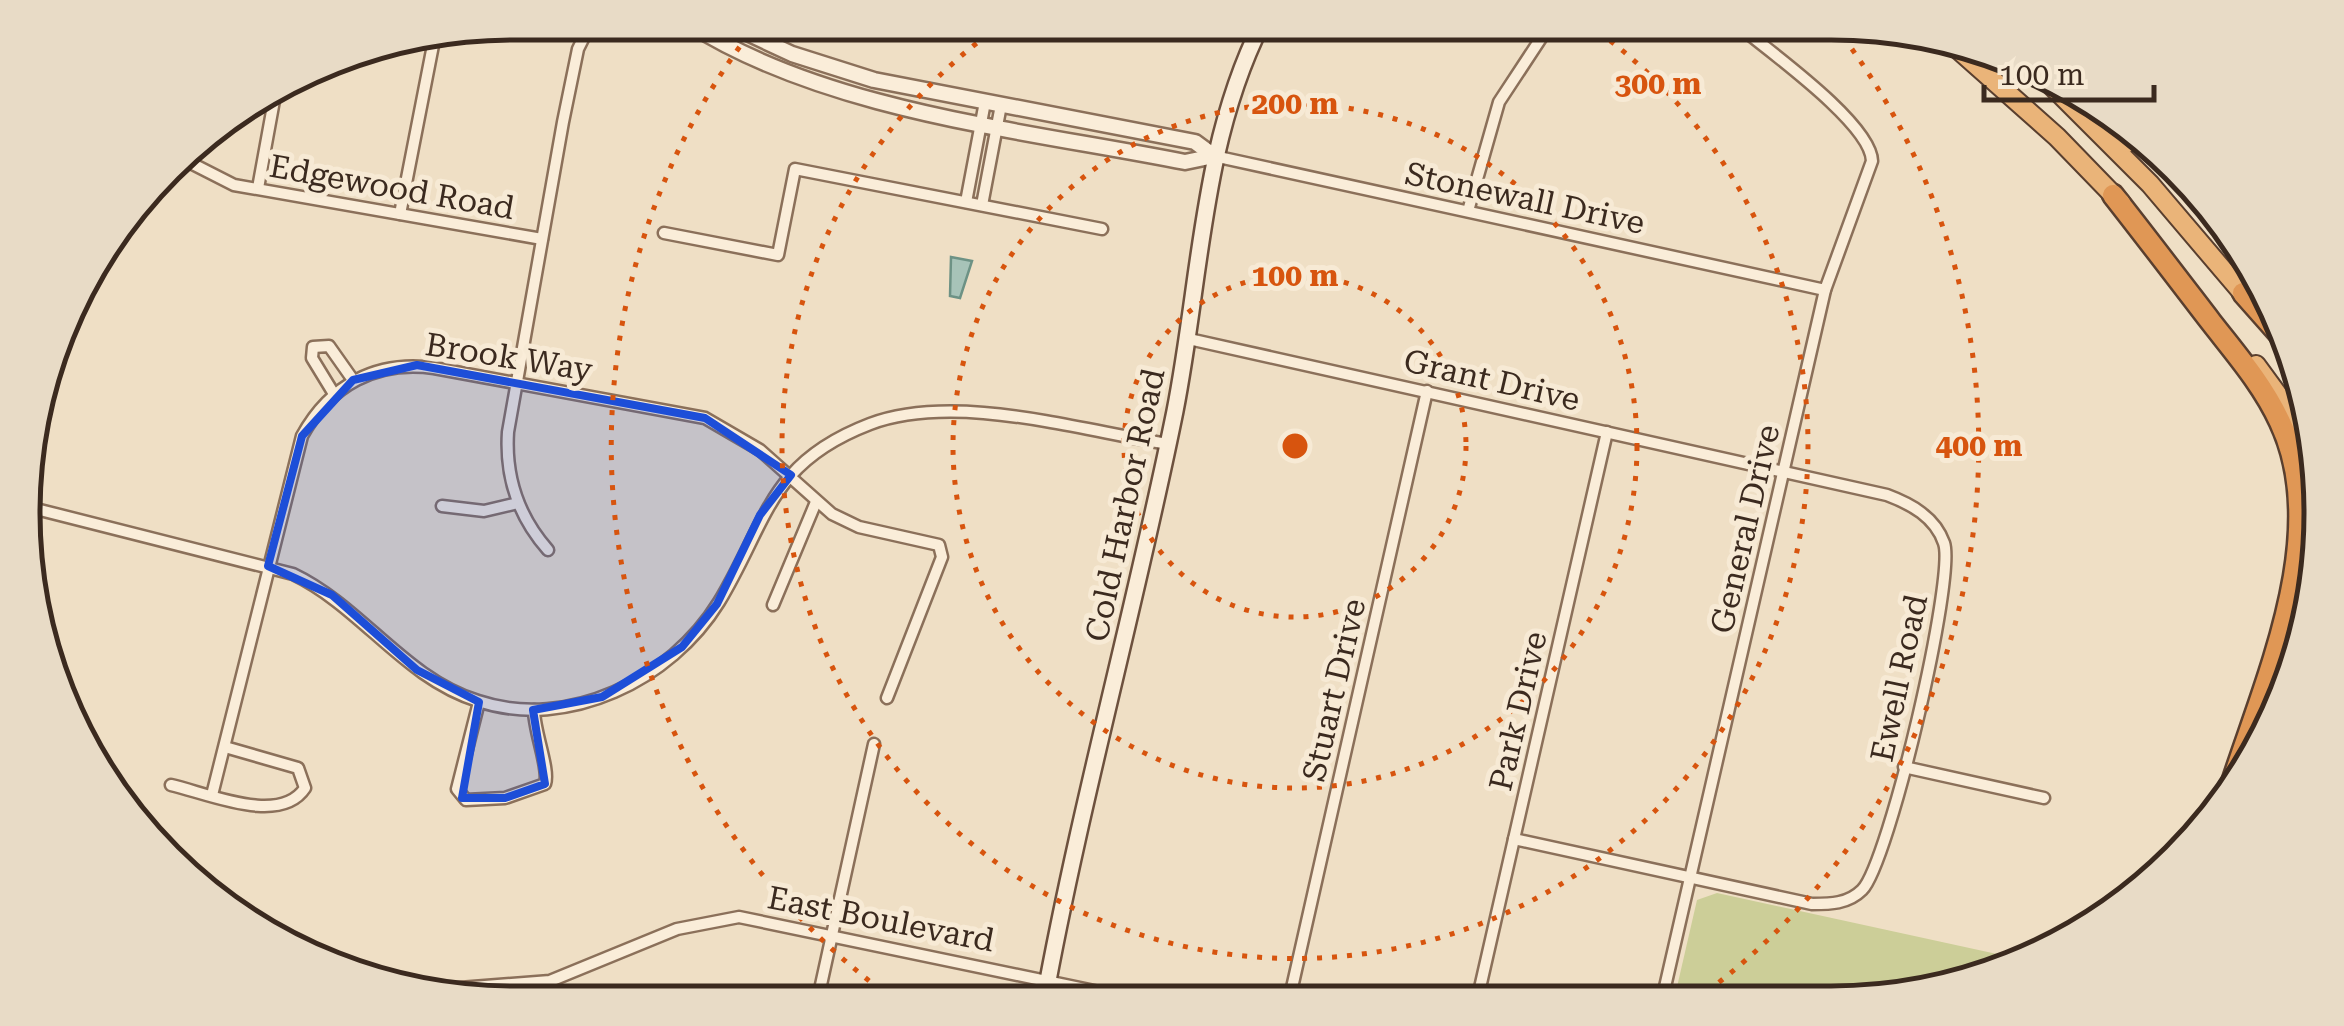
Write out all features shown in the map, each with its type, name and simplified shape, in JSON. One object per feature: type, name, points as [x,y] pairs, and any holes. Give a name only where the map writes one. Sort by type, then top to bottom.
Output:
[{"type":"highway","points":[[1966,60],[1992,78]]},
{"type":"highway","points":[[1974,62],[2113,194],[2222,321],[2294,418]]},
{"type":"highway","points":[[2068,103],[2206,247]]},
{"type":"highway","points":[[2122,140],[2260,314]]},
{"type":"highway","points":[[2113,194],[2256,381],[2282,426],[2294,465],[2300,516],[2293,580],[2243,745]]},
{"type":"highway","points":[[2243,293],[2257,309]]},
{"type":"main road","name":"Cold Harbor Road","points":[[1047,986],[1168,444],[1189,339],[1214,156],[1233,83],[1253,40]]},
{"type":"street","points":[[548,550],[518,503],[507,448],[542,240],[582,40]]},
{"type":"street","points":[[720,40],[758,61],[832,90],[1185,162],[1214,156]]},
{"type":"street","points":[[767,40],[834,69],[1195,142],[1214,156]]},
{"type":"street","points":[[1468,211],[1499,102],[1539,40]]},
{"type":"street","name":"General Drive","points":[[1665,986],[1824,290],[1872,153],[1853,124],[1756,40]]},
{"type":"street","points":[[400,214],[433,47]]},
{"type":"street","points":[[966,202],[993,103]]},
{"type":"street","points":[[258,188],[273,105]]},
{"type":"street","points":[[982,206],[989,123]]},
{"type":"street","name":"Stonewall Drive","points":[[1214,156],[1824,290]]},
{"type":"street","name":"Edgewood Road","points":[[192,166],[213,177],[258,188],[542,240]]},
{"type":"street","points":[[664,233],[778,256],[795,168],[1102,229]]},
{"type":"street","name":"Grant Drive","points":[[1189,339],[1784,473]]},
{"type":"street","points":[[334,394],[312,358],[313,347],[328,346],[353,380]]},
{"type":"street","name":"Brook Way","points":[[212,795],[296,452],[311,420],[334,394],[353,380],[396,366],[517,382],[705,418],[760,450],[792,475],[816,502],[860,527],[934,542],[942,550],[886,698]]},
{"type":"street","name":"Stuart Drive","points":[[1292,986],[1427,391]]},
{"type":"street","points":[[40,510],[268,566],[332,595],[417,670],[479,702],[534,710],[602,697],[646,675],[682,646],[717,604],[760,515],[792,475],[850,433],[922,412],[973,411],[1168,444]]},
{"type":"street","name":"Park Drive","points":[[1479,986],[1607,432]]},
{"type":"street","name":"Ewell Road","points":[[1514,840],[1758,893],[1833,904],[1861,891],[1884,850],[1904,767],[1941,604],[1947,568],[1944,542],[1931,521],[1903,501],[1784,473]]},
{"type":"street","points":[[773,605],[816,502]]},
{"type":"street","points":[[442,506],[484,511],[518,503]]},
{"type":"street","points":[[479,702],[457,789],[466,800],[505,798],[546,784],[548,774],[536,739],[534,710]]},
{"type":"street","points":[[820,986],[874,744]]},
{"type":"street","points":[[171,785],[275,807],[292,802],[305,788],[298,768],[225,747]]},
{"type":"street","points":[[1904,767],[2044,798]]},
{"type":"street","name":"East Boulevard","points":[[494,985],[550,981],[677,929],[718,918],[764,919],[1078,986]]},
{"type":"highlighted area","points":[[417,365],[705,418],[791,475],[760,515],[717,604],[682,647],[602,697],[533,710],[545,784],[505,798],[462,798],[479,702],[417,670],[332,595],[268,566],[302,436],[353,380]]},
{"type":"green space","points":[[1717,893],[2000,955],[1953,970],[1893,982],[1677,986],[1697,900]]},
{"type":"shaded area","points":[[951,257],[972,261],[960,298],[950,296]]}]
